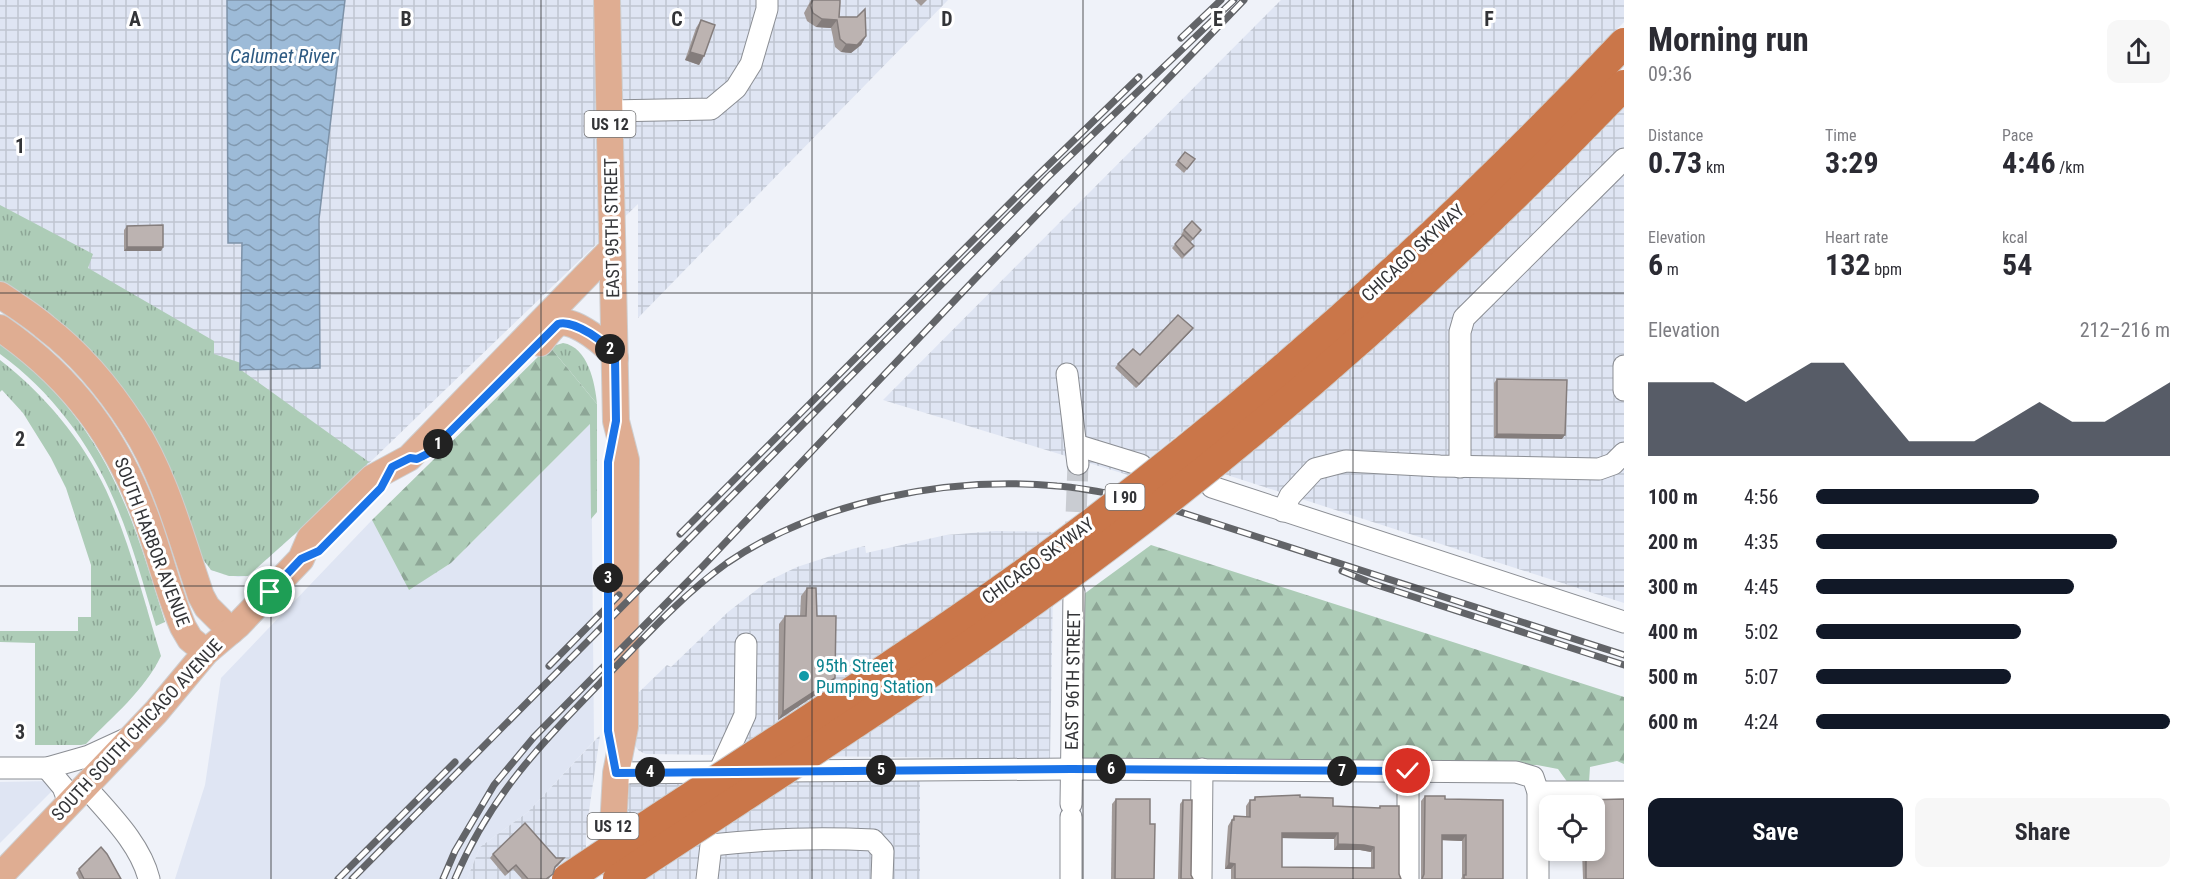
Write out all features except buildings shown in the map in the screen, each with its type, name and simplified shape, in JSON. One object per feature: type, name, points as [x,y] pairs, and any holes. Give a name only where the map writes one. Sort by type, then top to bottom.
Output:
[{"type":"highway","name":"CHICAGO SKYWAY","points":[[567,879],[1018,577],[1190,446],[1274,377],[1393,273],[1498,173],[1624,43]]},
{"type":"highway","name":"CHICAGO SKYWAY","points":[[618,879],[1024,607],[1181,490],[1292,399],[1412,294],[1517,194],[1624,85]]},
{"type":"main road","name":"EAST 95TH STREET","points":[[608,0],[616,421],[626,460],[625,727],[616,773],[610,879]]},
{"type":"main road","name":"SOUTH SOUTH CHICAGO AVENUE","points":[[0,876],[132,737],[206,652],[231,631],[301,559],[319,551],[381,488],[401,463],[612,249]]},
{"type":"main road","name":"SOUTH HARBOR AVENUE","points":[[0,295],[46,328],[78,358],[107,390],[134,427],[155,470],[201,596],[207,607],[231,631]]},
{"type":"main road","points":[[401,463],[429,453],[558,324],[567,322],[593,335],[612,351],[615,358]]},
{"type":"main road","name":"SOUTH HARBOR AVENUE","points":[[0,328],[30,348],[59,376],[111,441],[149,525],[183,627],[190,639],[206,652]]},
{"type":"street","points":[[610,111],[711,109],[736,88],[751,64],[770,3]]},
{"type":"street","points":[[1460,467],[1460,332],[1464,318],[1624,159]]},
{"type":"street","points":[[1624,366],[1624,390]]},
{"type":"street","points":[[1067,374],[1077,454],[1141,465]]},
{"type":"street","points":[[1283,510],[1290,496],[1315,469],[1346,460],[1460,467],[1599,469],[1613,464],[1624,453]]},
{"type":"street","points":[[1212,487],[1624,622]]},
{"type":"street","name":"EAST 96TH STREET","points":[[1071,879],[1074,592]]},
{"type":"street","points":[[718,772],[745,715],[746,644]]},
{"type":"street","points":[[0,768],[47,768],[89,756],[132,737]]},
{"type":"street","points":[[47,768],[63,787],[77,795],[126,834],[140,856],[149,879]]},
{"type":"street","points":[[616,773],[1071,769],[1516,772],[1535,784],[1624,792]]},
{"type":"street","points":[[1201,879],[1202,770]]},
{"type":"street","points":[[1408,771],[1408,879]]},
{"type":"street","points":[[1535,784],[1538,879]]},
{"type":"street","points":[[707,879],[711,845],[769,838],[832,837],[873,840],[883,851],[882,879]]},
{"type":"shaded area","points":[[0,0],[227,0],[228,242],[242,243],[241,370],[320,368],[319,219],[345,0],[948,0],[638,318],[638,204],[306,524],[248,576],[238,577],[211,570],[160,455],[0,283]]},
{"type":"shaded area","points":[[1281,0],[1624,0],[1624,22],[1487,164],[1383,263],[1273,359],[1128,475],[883,400]]},
{"type":"shaded area","points":[[1624,106],[1624,603],[1224,474],[1311,403],[1422,304],[1528,205]]},
{"type":"shaded area","points":[[591,423],[594,741],[528,812],[480,847],[467,879],[175,879],[205,785],[221,678],[372,520],[409,589],[451,563]]},
{"type":"shaded area","points":[[996,531],[1054,532],[1050,759],[646,754],[639,751],[633,743],[633,698],[667,665],[671,667],[728,612],[768,581],[797,567],[865,546],[866,553],[946,535]]},
{"type":"shaded area","points":[[600,735],[586,832],[586,848],[540,879],[467,879],[480,847],[528,812]]},
{"type":"shaded area","points":[[920,780],[920,879],[625,879],[627,784]]},
{"type":"shaded area","points":[[51,781],[57,786],[0,843],[0,782]]},
{"type":"green space","points":[[0,205],[93,254],[88,268],[214,341],[214,354],[241,363],[241,370],[369,462],[306,524],[248,576],[229,576],[211,570],[198,553],[160,455],[0,283]]},
{"type":"green space","points":[[0,343],[35,373],[64,403],[88,434],[124,502],[139,540],[165,622],[156,626],[126,531],[114,500],[93,458],[81,438],[52,401],[36,384],[0,354]]},
{"type":"green space","points":[[563,343],[579,351],[589,367],[597,404],[550,347]]},
{"type":"green space","points":[[550,347],[597,404],[597,512],[591,519],[590,424],[451,563],[409,590],[372,520]]},
{"type":"green space","points":[[0,360],[47,403],[74,435],[96,471],[122,531],[161,656],[137,692],[86,744],[35,745],[35,643],[0,642],[0,631],[78,631],[78,617],[91,617],[91,565],[66,488],[51,458],[23,413],[2,390],[0,392]]},
{"type":"green space","points":[[1151,545],[1624,697],[1624,764],[1617,761],[1590,767],[1589,782],[1568,783],[1558,769],[1537,765],[1075,762],[1084,594]]},
{"type":"water","name":"Calumet River","points":[[227,0],[345,0],[319,219],[320,368],[240,370],[242,243],[228,243]]},
{"type":"tunnel","points":[[1075,543],[1078,464]]},
{"type":"railway","points":[[1181,38],[1221,0]]},
{"type":"railway","points":[[352,879],[1048,177],[1234,0]]},
{"type":"railway","points":[[443,879],[455,851],[494,785],[534,737],[704,565],[1244,0]]},
{"type":"railway","points":[[680,534],[1036,177],[1139,77]]},
{"type":"railway","points":[[455,879],[484,822],[519,772],[579,704],[662,619],[694,590],[727,563],[763,541],[802,523],[886,497],[973,485],[1016,484],[1079,488],[1146,501],[1624,655]]},
{"type":"railway","points":[[1342,571],[1374,584],[1624,665]]},
{"type":"railway","points":[[549,666],[619,595]]},
{"type":"railway","points":[[338,879],[455,762]]},
{"type":"place","name":"95th Street Pumping Station","points":[[804,676]]},
{"type":"route","points":[[270,592],[301,559],[319,551],[381,488],[392,467],[410,458],[417,459],[429,453],[558,324],[567,322],[596,337],[612,351],[615,358],[616,421],[608,462],[608,731],[616,773],[1071,769],[1408,771]]}]
